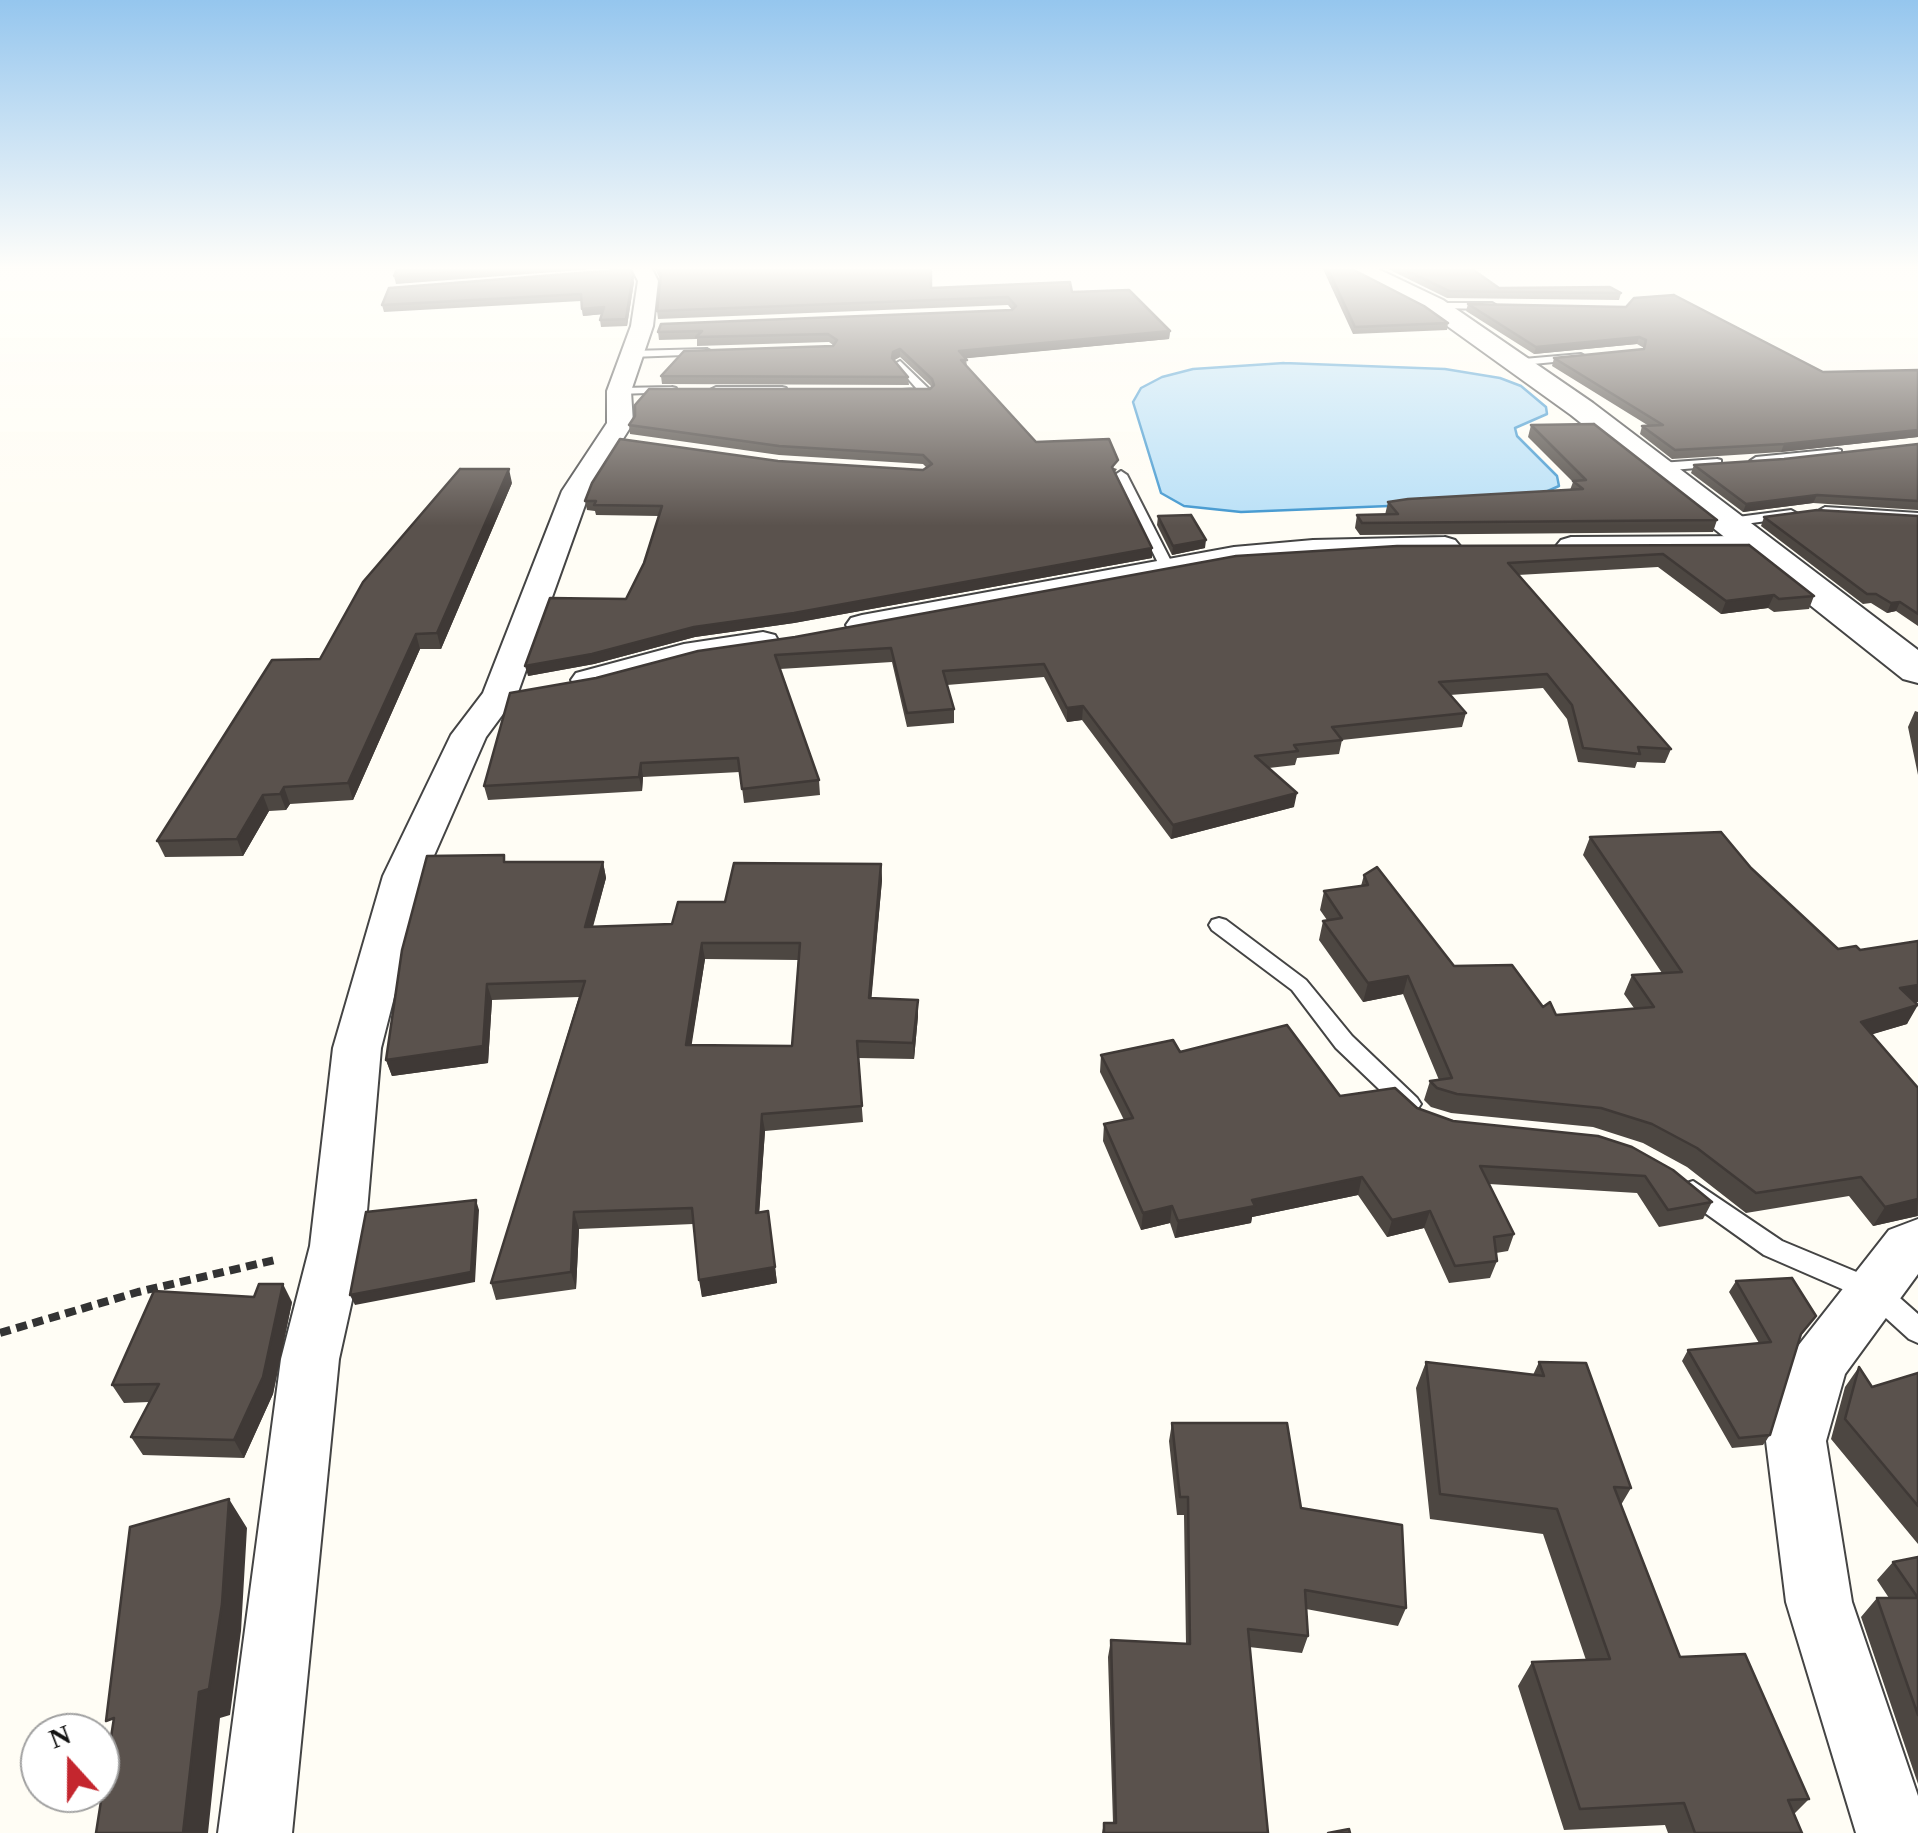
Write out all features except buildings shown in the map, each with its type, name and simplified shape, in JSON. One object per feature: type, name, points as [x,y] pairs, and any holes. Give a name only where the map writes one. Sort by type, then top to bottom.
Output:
[{"type":"street","points":[[528,690],[576,491],[616,440],[637,355]]},
{"type":"street","points":[[1501,355],[1660,467],[1918,670]]},
{"type":"street","points":[[1546,546],[1755,545]]},
{"type":"street","points":[[832,630],[1167,567],[1313,549],[1470,546]]},
{"type":"street","points":[[256,1833],[310,1359],[337,1246],[357,1048],[404,876],[469,735],[528,690],[696,651],[794,637]]},
{"type":"street","points":[[1894,1833],[1819,1602],[1796,1441],[1819,1364],[1896,1311],[1908,1246],[1918,1240]]},
{"type":"lane","points":[[659,355],[791,390]]},
{"type":"lane","points":[[1512,363],[1602,355]]},
{"type":"lane","points":[[891,392],[926,392],[900,364]]},
{"type":"lane","points":[[1746,462],[1845,452]]},
{"type":"lane","points":[[1660,467],[1729,463]]},
{"type":"lane","points":[[1121,475],[1167,567]]},
{"type":"lane","points":[[1730,522],[1813,511],[1918,517]]},
{"type":"lane","points":[[1219,926],[1299,985],[1344,1042],[1421,1116],[1435,1121]]},
{"type":"lane","points":[[1676,1177],[1711,1207],[1772,1248],[1896,1311]]},
{"type":"path","points":[[0,1333],[138,1292],[337,1246]]},
{"type":"water","points":[[1284,363],[1445,369],[1500,378],[1521,386],[1546,407],[1547,414],[1515,428],[1517,436],[1557,476],[1559,486],[1541,494],[1487,502],[1241,512],[1184,506],[1161,493],[1133,402],[1141,388],[1162,377],[1193,369]]}]
